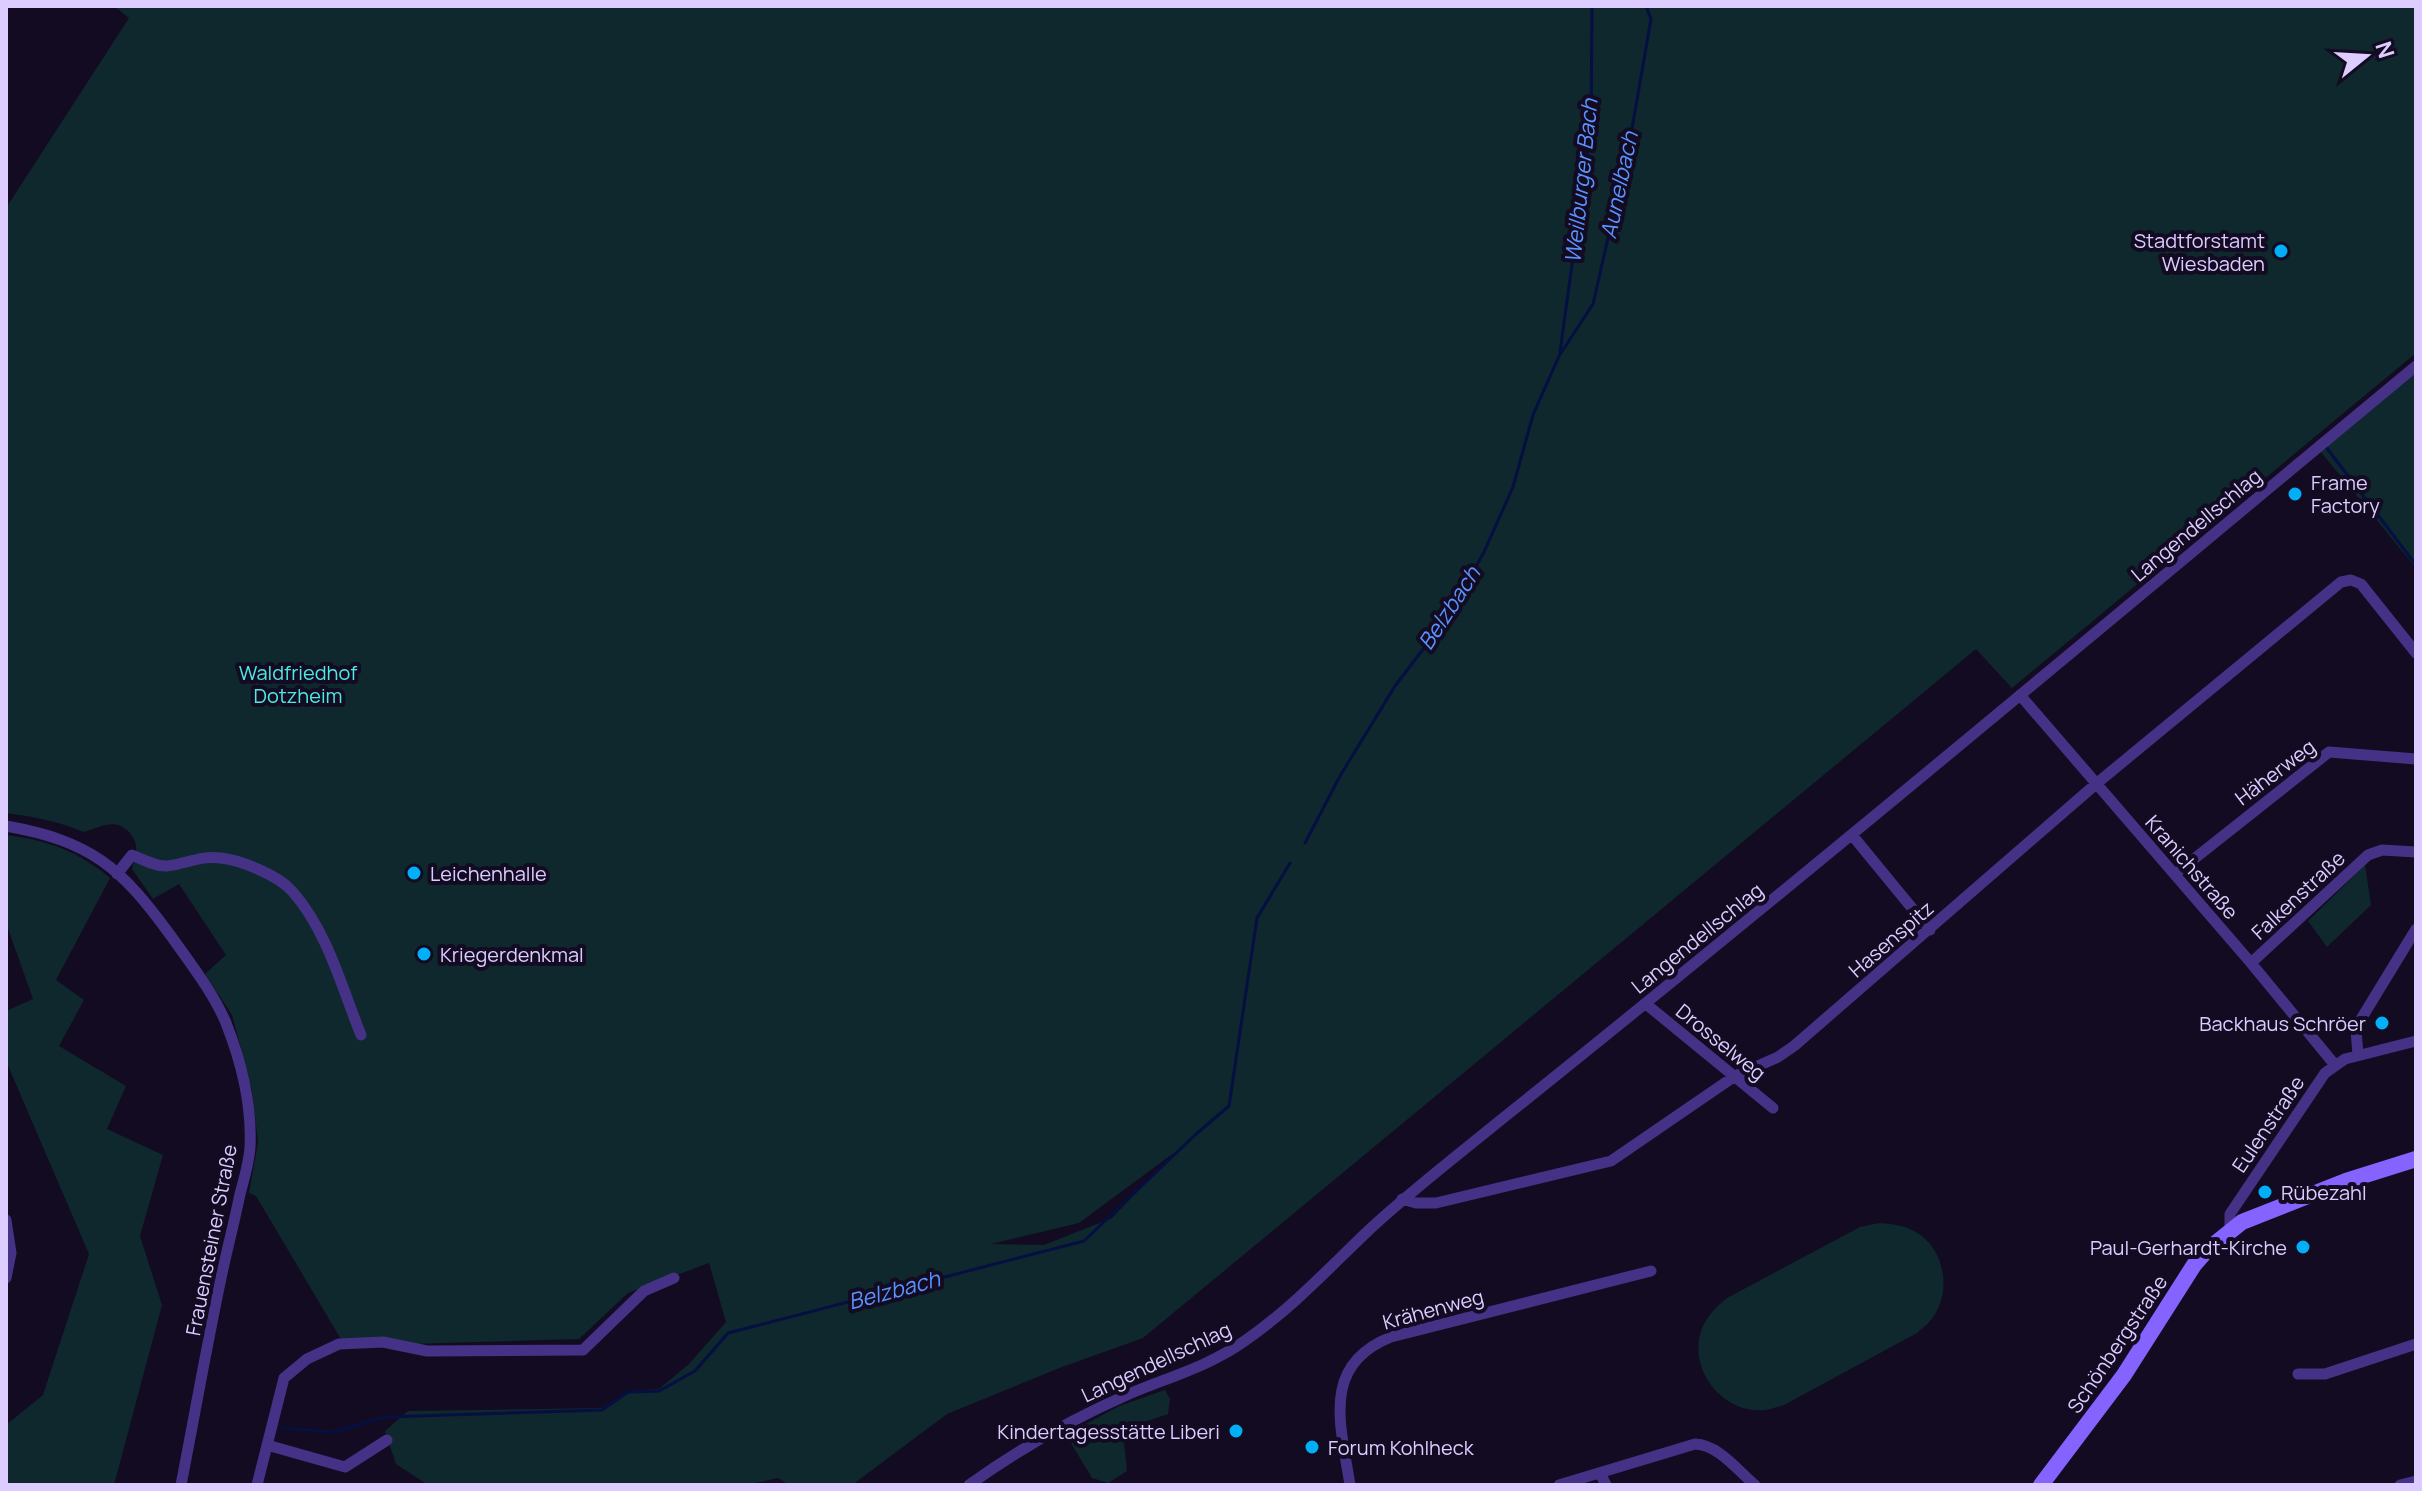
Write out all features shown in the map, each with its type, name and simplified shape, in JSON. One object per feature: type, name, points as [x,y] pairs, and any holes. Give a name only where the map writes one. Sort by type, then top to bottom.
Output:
[{"type":"street","name":"Langendellschlag","points":[[969,1485],[1064,1425],[1139,1390],[1183,1374],[1242,1343],[1264,1327],[1402,1199],[1852,835],[2416,366]]},
{"type":"street","name":"Hasenspitz","points":[[1402,1199],[1436,1203],[1611,1161],[1735,1076],[1778,1057],[1930,930],[2096,784],[2341,582],[2351,580],[2361,584],[2416,653]]},
{"type":"street","name":"Kranichstraße","points":[[2020,695],[2335,1065]]},
{"type":"street","name":"Häherweg","points":[[2175,874],[2329,752],[2416,759]]},
{"type":"street","name":"Frauensteiner Straße","points":[[6,826],[41,832],[80,847],[117,874],[143,900],[170,935],[225,1021],[237,1055],[247,1101],[250,1148],[181,1485]]},
{"type":"street","points":[[1852,835],[1930,930]]},
{"type":"street","name":"Falkenstraße","points":[[2251,963],[2368,855],[2382,850],[2416,852]]},
{"type":"street","points":[[117,874],[132,855],[165,866],[205,857],[226,858],[255,868],[290,889],[318,931],[361,1035]]},
{"type":"street","points":[[2358,1055],[2358,1024],[2416,929]]},
{"type":"street","name":"Drosselweg","points":[[1646,1004],[1773,1108]]},
{"type":"street","name":"Eulenstraße","points":[[2230,1229],[2230,1214],[2317,1083],[2345,1059],[2416,1041]]},
{"type":"street","name":"Schönbergstraße","points":[[2041,1485],[2124,1375],[2194,1265],[2230,1229],[2346,1181],[2416,1159]]},
{"type":"street","points":[[6,1220],[11,1253],[6,1278]]},
{"type":"street","name":"Krähenweg","points":[[1350,1485],[1339,1409],[1347,1372],[1363,1351],[1391,1337],[1651,1271]]},
{"type":"street","points":[[257,1485],[284,1378],[307,1359],[339,1344],[383,1342],[427,1351],[583,1350],[644,1291],[674,1278]]},
{"type":"street","points":[[2298,1374],[2325,1374],[2416,1344]]},
{"type":"street","points":[[267,1445],[345,1467],[387,1440]]},
{"type":"street","points":[[1559,1485],[1695,1444],[1715,1449],[1755,1485]]},
{"type":"street","points":[[1600,1473],[1606,1485]]},
{"type":"street","points":[[2400,1485],[2416,1481]]},
{"type":"green space","name":"Waldfriedhof Dotzheim","points":[[114,6],[2416,6],[2416,353],[2012,688],[1976,649],[1143,1338],[947,1414],[852,1485],[789,1485],[778,1478],[746,1485],[428,1485],[396,1464],[385,1431],[408,1411],[602,1408],[627,1391],[659,1389],[689,1364],[726,1322],[709,1263],[628,1293],[579,1339],[345,1346],[256,1196],[249,1193],[258,1142],[252,1090],[232,1015],[205,974],[226,955],[179,884],[153,899],[132,869],[136,846],[133,837],[124,828],[113,824],[83,832],[55,822],[6,813],[6,208],[129,18]],"holes":[[[1175,1152],[1112,1218],[1044,1245],[991,1244],[1079,1223]]]},
{"type":"green space","points":[[2416,371],[2416,568],[2320,451]]},
{"type":"green space","points":[[6,835],[61,848],[110,878],[56,980],[84,1000],[59,1046],[126,1086],[107,1129],[163,1155],[140,1236],[162,1305],[114,1485],[6,1485],[6,1425],[43,1395],[89,1254],[6,1061],[6,1011],[33,999],[6,923]]},
{"type":"green space","points":[[2365,865],[2371,905],[2327,947],[2308,921]]},
{"type":"green space","points":[[1879,1223],[1898,1225],[1916,1232],[1934,1249],[1943,1272],[1944,1285],[1938,1309],[1929,1322],[1917,1333],[1784,1405],[1750,1410],[1722,1396],[1703,1372],[1699,1357],[1703,1326],[1714,1310],[1727,1298],[1860,1227]]},
{"type":"green space","points":[[1165,1390],[1170,1399],[1168,1414],[1135,1425],[1124,1442],[1127,1471],[1108,1483],[1092,1478],[1066,1435],[1119,1406]]},
{"type":"waterway","name":"Weilburger Bach","points":[[1560,352],[1591,126],[1592,6]]},
{"type":"waterway","name":"Belzbach","points":[[1305,843],[1340,776],[1395,686],[1449,615],[1484,552],[1513,487],[1533,415],[1559,356],[1593,304],[1629,146],[1651,19],[1646,6]]},
{"type":"waterway","points":[[2326,447],[2416,565]]},
{"type":"waterway","name":"Belzbach","points":[[282,1428],[334,1432],[385,1417],[602,1410],[628,1392],[659,1391],[695,1371],[728,1333],[1084,1241],[1229,1106],[1257,918],[1290,863]]},
{"type":"place","name":"Stadtforstamt Wiesbaden","points":[[2281,251]]},
{"type":"place","name":"Frame Factory","points":[[2295,494]]},
{"type":"place","name":"Leichenhalle","points":[[414,873]]},
{"type":"place","name":"Kriegerdenkmal","points":[[424,954]]},
{"type":"place","name":"Backhaus Schröer","points":[[2382,1023]]},
{"type":"place","name":"Rübezahl","points":[[2265,1192]]},
{"type":"place","name":"Paul-Gerhardt-Kirche","points":[[2303,1247]]},
{"type":"place","name":"Kindertagesstätte Liberi","points":[[1236,1431]]},
{"type":"place","name":"Forum Kohlheck","points":[[1312,1447]]},
{"type":"water label","name":"Aunelbach","points":[[1619,185]]}]
